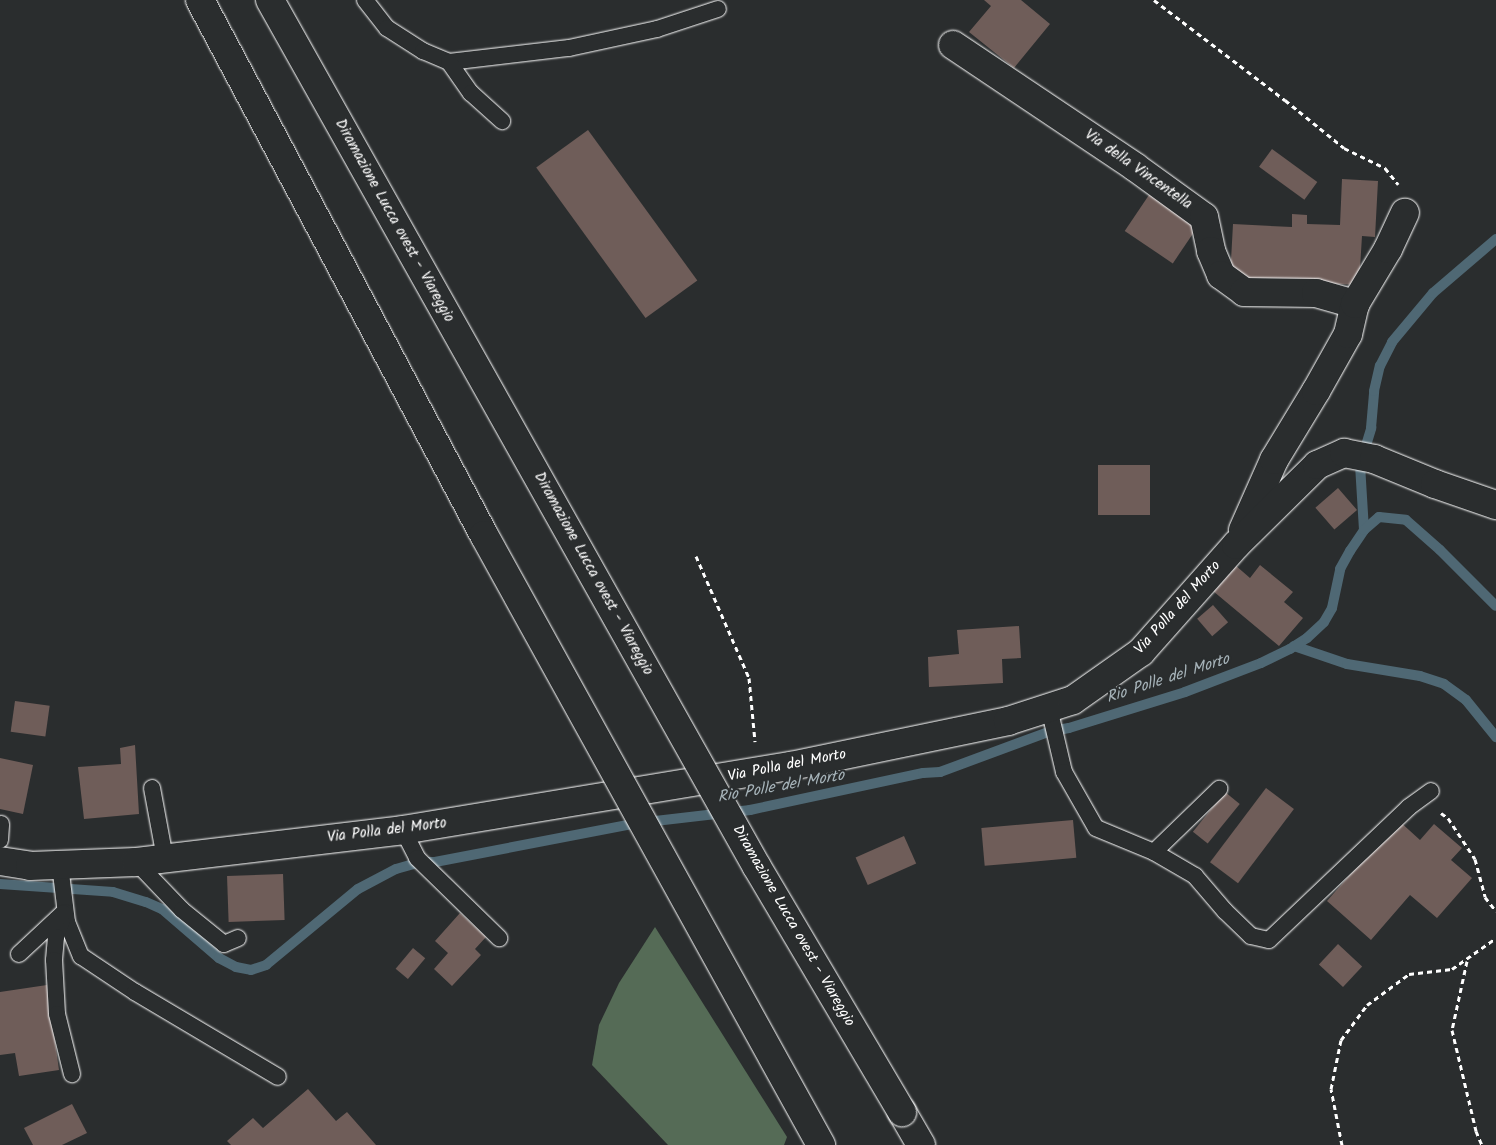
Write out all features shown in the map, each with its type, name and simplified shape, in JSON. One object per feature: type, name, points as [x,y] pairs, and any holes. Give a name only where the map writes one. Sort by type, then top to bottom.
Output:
[{"type":"main road","points":[[200,0],[489,544],[821,1145]]},
{"type":"main road","name":"Diramazione Lucca ovest - Viareggio","points":[[270,0],[757,867],[921,1145]]},
{"type":"main road","name":"Via della Vincentella","points":[[953,45],[1135,167],[1204,216],[1211,251],[1221,275],[1244,292],[1316,293],[1355,304]]},
{"type":"main road","points":[[1236,545],[1274,460],[1316,392],[1348,334],[1355,304],[1388,249],[1404,213]]},
{"type":"main road","name":"Via Polla del Morto","points":[[0,861],[61,869],[136,862],[402,830],[757,772],[1050,712],[1073,700],[1141,652],[1236,545],[1317,465],[1344,454],[1374,459],[1435,484],[1496,504]]},
{"type":"lane","points":[[365,0],[387,28],[423,51],[448,62],[471,93],[502,121]]},
{"type":"lane","points":[[448,62],[568,48],[657,29],[718,9]]},
{"type":"lane","points":[[1050,712],[1064,772],[1096,828],[1154,852],[1195,876],[1225,911],[1250,936],[1270,940],[1408,807],[1425,795]]},
{"type":"lane","points":[[152,788],[165,858]]},
{"type":"lane","points":[[1154,852],[1219,789]]},
{"type":"lane","points":[[402,830],[417,858],[499,938]]},
{"type":"lane","points":[[136,862],[182,910],[224,944],[238,938]]},
{"type":"lane","points":[[61,869],[67,922],[81,956],[135,992],[278,1077]]},
{"type":"lane","points":[[19,954],[64,904]]},
{"type":"lane","points":[[64,904],[56,937],[54,960],[58,1014],[72,1074]]},
{"type":"path","points":[[1154,0],[1285,100],[1344,148],[1385,168],[1401,188],[1404,213]]},
{"type":"path","points":[[696,556],[750,678],[757,772]]},
{"type":"path","points":[[1425,795],[1448,818],[1475,859],[1485,896],[1496,911]]},
{"type":"path","points":[[1342,1145],[1331,1089],[1341,1040],[1367,1004],[1409,974],[1452,969],[1496,938]]},
{"type":"path","points":[[1467,960],[1452,1030],[1476,1131],[1482,1145]]},
{"type":"green space","points":[[655,927],[787,1137],[784,1145],[668,1145],[592,1065],[599,1025],[619,983]]},
{"type":"building","points":[[984,0],[1021,0],[1050,24],[1014,68],[969,32],[991,6]]},
{"type":"building","points":[[588,130],[697,280],[646,318],[536,168]]},
{"type":"building","points":[[1272,149],[1317,182],[1304,200],[1259,167]]},
{"type":"building","points":[[1342,179],[1378,181],[1375,237],[1362,236],[1359,285],[1230,279],[1233,224],[1292,227],[1292,214],[1307,215],[1307,224],[1340,225]]},
{"type":"building","points":[[1151,192],[1199,224],[1173,263],[1125,231]]},
{"type":"building","points":[[1098,465],[1150,465],[1150,515],[1098,515]]},
{"type":"building","points":[[1338,488],[1357,510],[1334,530],[1315,508]]},
{"type":"building","points":[[1235,565],[1250,578],[1260,565],[1293,592],[1284,602],[1303,618],[1279,646],[1213,591]]},
{"type":"building","points":[[1213,605],[1228,622],[1212,636],[1197,619]]},
{"type":"building","points":[[1019,626],[1021,658],[1002,659],[1003,683],[929,687],[928,657],[959,654],[957,630]]},
{"type":"building","points":[[15,701],[50,706],[45,737],[11,732]]},
{"type":"building","points":[[135,745],[139,814],[84,819],[78,767],[121,764],[120,748]]},
{"type":"building","points":[[0,758],[33,765],[23,814],[0,809]]},
{"type":"building","points":[[1266,788],[1294,809],[1238,883],[1210,862]]},
{"type":"building","points":[[1225,792],[1240,804],[1208,844],[1193,832]]},
{"type":"building","points":[[1073,820],[1076,858],[985,866],[981,828]]},
{"type":"building","points":[[1398,820],[1420,840],[1434,824],[1462,848],[1451,860],[1472,878],[1437,918],[1410,895],[1371,940],[1327,901]]},
{"type":"building","points":[[904,836],[916,863],[868,885],[856,858]]},
{"type":"building","points":[[283,874],[285,920],[229,922],[227,876]]},
{"type":"building","points":[[460,913],[486,937],[475,949],[481,955],[452,986],[434,969],[448,953],[435,941]]},
{"type":"building","points":[[1338,944],[1362,967],[1343,987],[1319,964]]},
{"type":"building","points":[[413,948],[425,958],[408,979],[396,969]]},
{"type":"building","points":[[47,985],[59,1070],[19,1076],[15,1053],[0,1055],[0,992]]},
{"type":"building","points":[[308,1089],[336,1121],[347,1112],[376,1145],[231,1145],[227,1141],[253,1118],[263,1128]]},
{"type":"building","points":[[72,1104],[87,1133],[62,1145],[33,1145],[24,1128]]},
{"type":"waterway","points":[[1364,530],[1360,465],[1371,428],[1374,391],[1380,366],[1392,342],[1433,293],[1496,239]]},
{"type":"waterway","name":"Rio Polle del Morto","points":[[0,884],[113,892],[146,902],[162,909],[219,958],[236,967],[251,970],[266,965],[358,889],[396,869],[421,862],[435,862],[638,823],[750,810],[923,773],[940,772],[1048,732],[1069,728],[1185,692],[1261,663],[1290,649],[1307,638],[1324,622],[1332,608],[1340,569],[1364,530],[1379,517],[1406,520],[1440,550],[1496,606]]},
{"type":"waterway","points":[[1294,646],[1347,664],[1420,676],[1444,684],[1466,700],[1496,737]]}]
